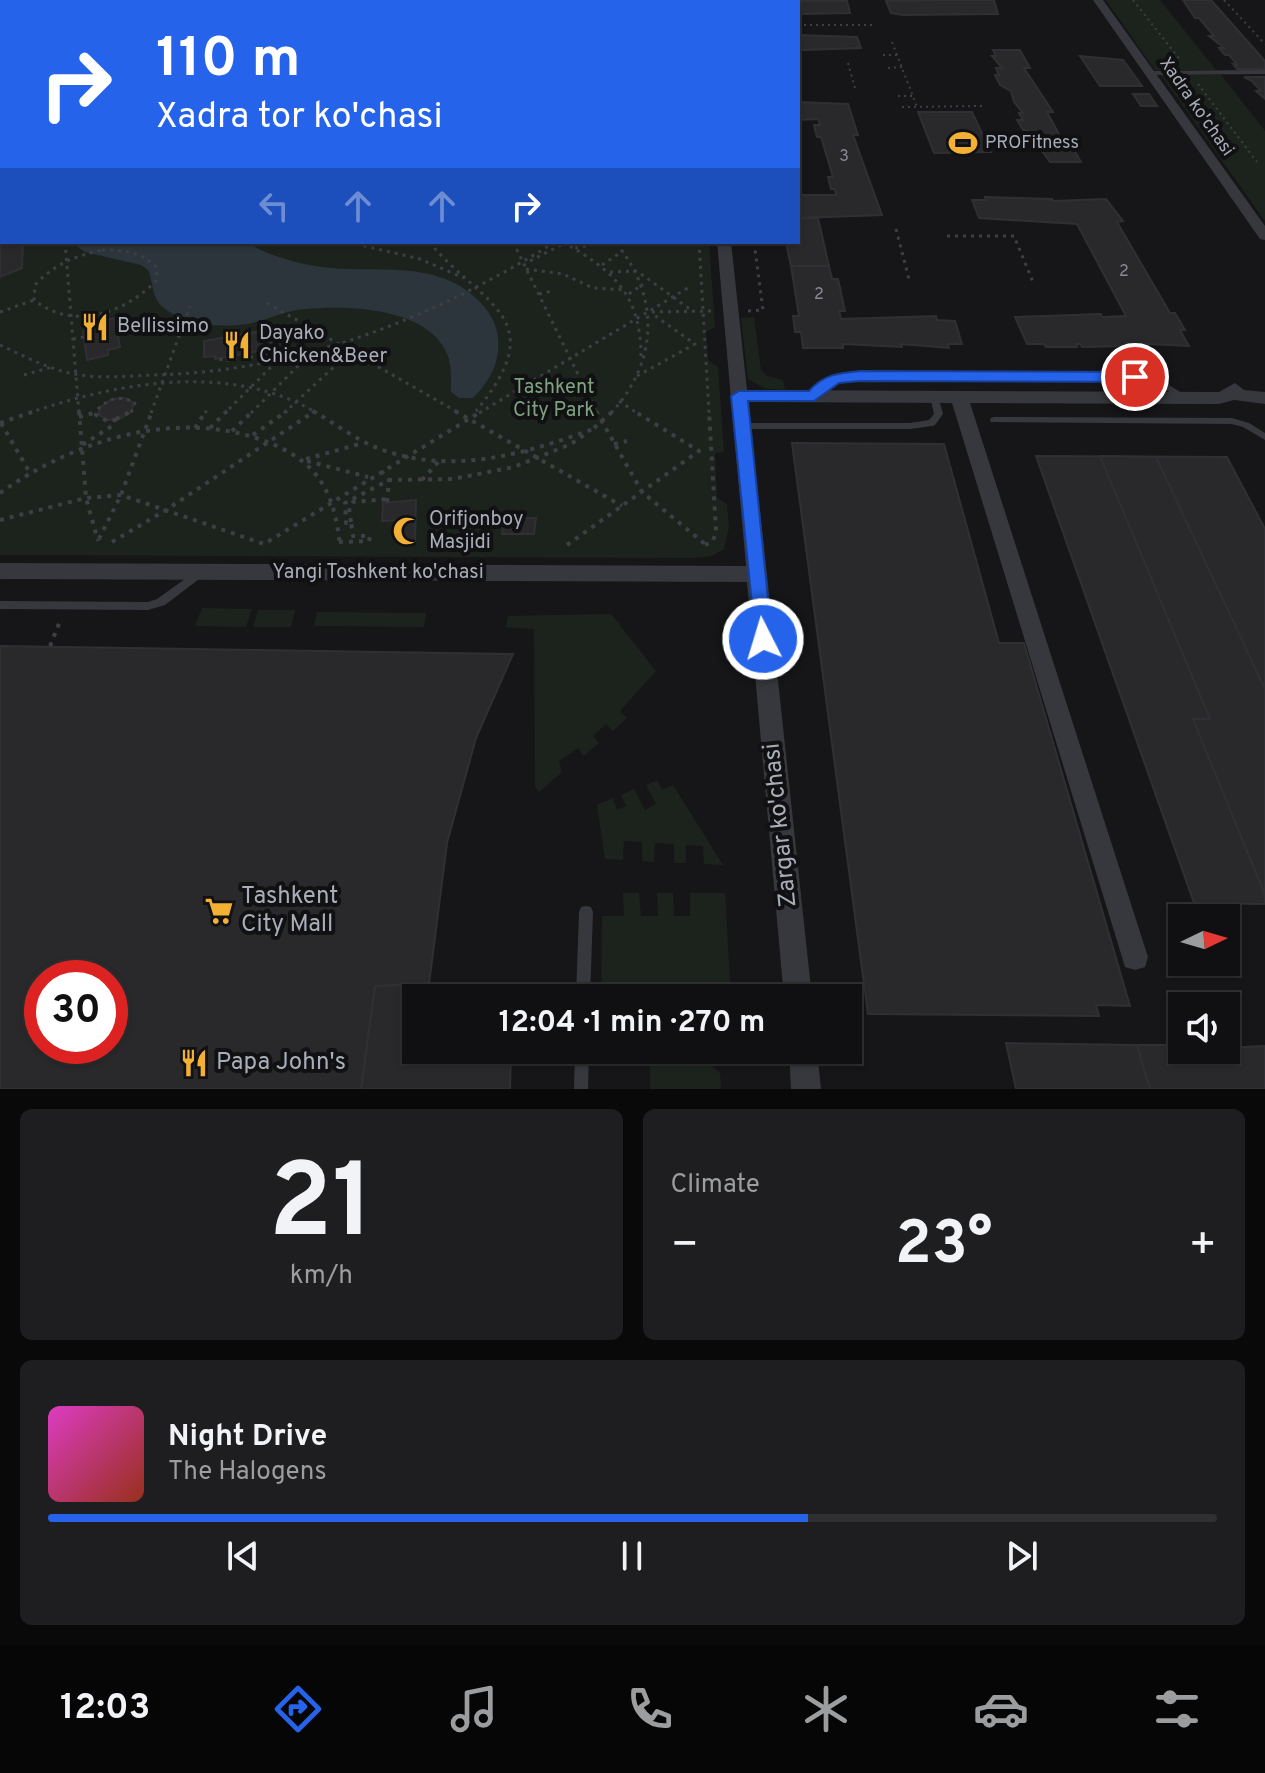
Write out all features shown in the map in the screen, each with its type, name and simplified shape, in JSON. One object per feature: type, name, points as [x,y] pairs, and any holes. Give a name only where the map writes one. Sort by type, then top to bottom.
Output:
[{"type":"street","name":"Xadra ko'chasi","points":[[1098,0],[1265,236]]},
{"type":"street","name":"Zargar ko'chasi","points":[[724,244],[797,984]]},
{"type":"street","points":[[739,396],[1186,398],[1234,392],[1265,398]]},
{"type":"street","points":[[959,396],[1135,957]]},
{"type":"street","name":"Yangi Toshkent ko'chasi","points":[[0,571],[757,574]]},
{"type":"street","points":[[804,1064],[806,1089]]},
{"type":"lane","points":[[1150,73],[1265,72]]},
{"type":"lane","points":[[814,396],[824,384],[835,379],[860,376],[1135,377],[1155,380],[1186,398]]},
{"type":"lane","points":[[742,426],[910,426],[932,423],[939,414],[934,396]]},
{"type":"lane","points":[[994,420],[1232,421],[1246,425],[1265,437]]},
{"type":"lane","points":[[0,605],[148,606],[161,602],[200,572]]},
{"type":"lane","points":[[583,984],[586,912]]},
{"type":"lane","points":[[581,1089],[582,1064]]},
{"type":"path","points":[[1224,0],[1265,44]]},
{"type":"path","points":[[800,25],[873,25]]},
{"type":"path","points":[[892,42],[917,107]]},
{"type":"path","points":[[883,55],[897,55]]},
{"type":"path","points":[[848,63],[856,92]]},
{"type":"path","points":[[888,68],[902,67]]},
{"type":"path","points":[[898,96],[913,96]]},
{"type":"path","points":[[902,107],[984,106]]},
{"type":"path","points":[[896,229],[910,283]]},
{"type":"path","points":[[947,236],[1014,236],[1033,282]]},
{"type":"path","points":[[65,244],[86,498],[98,541],[121,495],[190,306]]},
{"type":"path","points":[[356,244],[420,259],[453,271],[480,287]]},
{"type":"path","points":[[431,244],[443,259],[480,287],[511,327],[512,346],[507,370],[470,418]]},
{"type":"path","points":[[514,244],[613,444],[642,492],[705,545],[713,541],[716,531],[699,244]]},
{"type":"path","points":[[523,263],[552,244]]},
{"type":"path","points":[[30,473],[0,423],[48,409],[78,396],[312,352],[397,323],[474,290],[561,244]]},
{"type":"path","points":[[568,244],[602,265],[627,292],[642,337],[640,362]]},
{"type":"path","points":[[575,248],[596,244]]},
{"type":"path","points":[[351,522],[346,523],[345,503],[389,480],[492,473],[538,459],[571,444],[602,422],[636,377],[648,344],[649,312],[643,284],[617,244]]},
{"type":"path","points":[[102,250],[129,250],[147,256],[157,268],[156,281],[142,295],[108,312],[73,316],[52,313],[34,300],[35,285],[43,275],[81,255],[102,250]]},
{"type":"path","points":[[602,265],[624,251]]},
{"type":"path","points":[[526,269],[563,274],[593,288],[627,292],[643,284]]},
{"type":"path","points":[[610,272],[637,271],[693,312],[649,312]]},
{"type":"path","points":[[0,519],[86,498],[121,495],[264,544],[370,477],[691,286]]},
{"type":"path","points":[[538,294],[552,291]]},
{"type":"path","points":[[0,312],[34,300]]},
{"type":"path","points":[[267,303],[622,506]]},
{"type":"path","points":[[636,377],[695,344],[649,312]]},
{"type":"path","points":[[73,339],[84,337]]},
{"type":"path","points":[[0,345],[76,374],[187,380],[270,392],[300,401],[366,442],[404,457],[439,461],[479,460],[526,453],[593,429]]},
{"type":"path","points":[[221,358],[221,361],[277,351],[278,360]]},
{"type":"path","points":[[232,431],[312,352]]},
{"type":"path","points":[[253,435],[300,401],[350,352]]},
{"type":"path","points":[[210,428],[278,360]]},
{"type":"path","points":[[24,375],[52,367]]},
{"type":"path","points":[[79,417],[98,410],[111,399],[126,397],[135,403],[131,413],[115,420],[107,421],[96,415],[98,410]]},
{"type":"path","points":[[567,545],[699,451],[619,401]]},
{"type":"path","points":[[195,428],[209,406]]},
{"type":"path","points":[[112,542],[166,510],[316,410]]},
{"type":"path","points":[[0,493],[30,473],[82,447],[112,426],[115,420]]},
{"type":"path","points":[[82,447],[144,431],[210,428],[253,435],[304,460],[370,477]]},
{"type":"path","points":[[613,444],[627,441]]},
{"type":"path","points":[[304,460],[366,442]]},
{"type":"path","points":[[304,460],[332,501],[340,544],[369,541],[370,536],[353,536],[349,508],[353,502],[387,500],[389,480],[381,471]]},
{"type":"path","points":[[422,480],[439,461]]},
{"type":"path","points":[[50,646],[60,621]]},
{"type":"green space","points":[[1106,0],[1160,0],[1216,70],[1155,70]]},
{"type":"green space","points":[[1161,75],[1221,75],[1265,131],[1265,221]]},
{"type":"green space","name":"Tashkent City Park","points":[[0,244],[709,244],[715,327],[706,332],[708,360],[718,367],[724,452],[715,453],[717,498],[727,504],[729,527],[724,549],[712,556],[0,555]]},
{"type":"green space","points":[[754,317],[761,370],[767,376],[783,380],[785,390],[764,388],[748,379],[741,318]]},
{"type":"green space","points":[[202,608],[252,609],[246,627],[195,626]]},
{"type":"green space","points":[[258,610],[295,610],[291,627],[253,627]]},
{"type":"green space","points":[[317,612],[426,613],[424,627],[314,626]]},
{"type":"green space","points":[[611,614],[656,671],[620,711],[627,718],[613,731],[606,724],[593,736],[599,743],[584,756],[578,748],[559,761],[562,772],[539,792],[535,787],[534,629],[506,627],[508,616]]},
{"type":"green space","points":[[657,780],[662,790],[673,785],[723,865],[704,864],[703,846],[686,845],[686,863],[674,863],[674,844],[655,843],[654,862],[642,861],[642,842],[624,841],[623,860],[605,859],[597,805],[613,798],[617,810],[626,806],[621,795],[634,789],[645,810],[656,804],[646,785]]},
{"type":"green space","points":[[623,893],[639,893],[641,916],[658,916],[657,893],[673,893],[674,916],[690,916],[690,893],[725,893],[730,984],[601,984],[602,916],[624,916]]},
{"type":"green space","points":[[650,1064],[711,1065],[720,1073],[721,1089],[650,1089]]},
{"type":"shaded area","points":[[74,244],[250,244],[273,255],[311,265],[425,273],[462,287],[489,313],[498,338],[495,364],[489,378],[473,398],[459,398],[451,392],[448,356],[438,340],[424,327],[406,319],[364,309],[323,308],[298,310],[236,325],[192,322],[172,314],[160,304],[148,270],[141,265],[85,252]]},
{"type":"building","points":[[994,0],[998,14],[903,15],[891,13],[886,1]]},
{"type":"building","points":[[1183,0],[1211,0],[1265,61],[1265,69],[1237,69],[1229,55],[1219,48],[1224,48],[1209,36],[1214,36],[1199,18],[1195,18]]},
{"type":"building","points":[[800,1],[847,1],[850,13],[800,14]]},
{"type":"building","points":[[800,35],[857,37],[861,48],[800,49]]},
{"type":"building","points":[[993,50],[1020,50],[1030,68],[1024,68],[1053,112],[1047,112],[1061,138],[1067,138],[1081,162],[1050,162],[1037,144],[1041,144],[1038,138],[1032,138],[1028,130],[1023,130],[1017,120],[1023,120],[1019,113],[1023,113],[1014,102],[1011,91],[1000,85],[995,75],[999,75],[996,68],[1002,68],[992,56],[996,56]]},
{"type":"building","points":[[1080,56],[1123,60],[1142,86],[1100,86]]},
{"type":"building","points":[[1244,77],[1265,77],[1265,99],[1256,91],[1261,91],[1252,81]]},
{"type":"building","points":[[1133,94],[1149,94],[1157,106],[1141,106]]},
{"type":"building","points":[[800,102],[848,104],[858,135],[853,135],[882,215],[800,218],[800,195],[836,195],[835,189],[831,189],[828,177],[833,177],[821,137],[817,137],[814,125],[820,125],[818,119],[800,120]]},
{"type":"building","points":[[918,112],[972,112],[991,152],[934,153]]},
{"type":"building","points":[[985,197],[1053,201],[1106,199],[1123,221],[1117,222],[1170,313],[1175,313],[1185,330],[1180,330],[1189,346],[1126,343],[1127,346],[1082,347],[1076,344],[1077,347],[1046,347],[1044,344],[1027,344],[1015,317],[1126,316],[1077,224],[979,218],[972,200],[986,200]]},
{"type":"building","points":[[800,218],[818,218],[829,266],[791,266],[786,244],[800,244]]},
{"type":"building","points":[[0,244],[23,244],[22,268],[0,277]]},
{"type":"building","points":[[791,266],[829,266],[832,279],[838,279],[845,311],[839,311],[841,319],[936,316],[937,320],[955,321],[962,344],[948,344],[949,348],[843,344],[843,348],[803,348],[801,332],[795,332],[793,316],[799,316]]},
{"type":"building","points":[[115,318],[120,347],[108,350],[108,355],[87,360],[83,331],[91,330],[89,324]]},
{"type":"building","name":"Dayako Chicken&Beer","points":[[261,331],[262,337],[270,336],[271,349],[215,359],[215,356],[204,357],[204,341]]},
{"type":"building","points":[[125,398],[134,403],[131,412],[119,419],[107,420],[98,414],[101,407],[112,399]]},
{"type":"building","points":[[792,443],[944,444],[999,643],[1024,643],[1130,1006],[1096,1005],[1099,1016],[868,1014]]},
{"type":"building","points":[[1036,456],[1227,457],[1265,529],[1265,904],[1194,903]]},
{"type":"building","points":[[1100,456],[1156,457],[1265,689],[1265,895],[1193,719],[1210,719]]},
{"type":"building","name":"Orifjonboy Masjidi","points":[[416,500],[415,541],[398,542],[399,520],[382,521],[383,503]]},
{"type":"building","points":[[504,518],[536,518],[534,534],[502,534]]},
{"type":"building","points":[[736,638],[777,638],[779,652],[737,652]]},
{"type":"building","name":"Tashkent City Mall","points":[[0,646],[513,654],[476,738],[447,843],[429,984],[375,986],[361,1089],[0,1089]]},
{"type":"building","points":[[402,985],[402,1064],[511,1064],[510,1089],[361,1089],[375,986]]},
{"type":"building","points":[[1006,1043],[1137,1045],[1150,1089],[1016,1089]]},
{"type":"building","points":[[1137,1045],[1168,1045],[1168,1064],[1240,1064],[1240,1047],[1265,1046],[1265,1089],[1150,1089]]},
{"type":"place","name":"PROFitness","points":[[963,143]]},
{"type":"place","name":"Bellissimo","points":[[95,327]]},
{"type":"place","name":"Dayako Chicken&Beer","points":[[237,345]]},
{"type":"place","name":"Orifjonboy Masjidi","points":[[407,531]]},
{"type":"place","name":"Tashkent City Mall","points":[[219,911]]},
{"type":"place","name":"Papa John's","points":[[194,1063]]},
{"type":"route","points":[[763,639],[739,396],[814,396],[824,384],[835,379],[860,376],[1135,377]]}]
